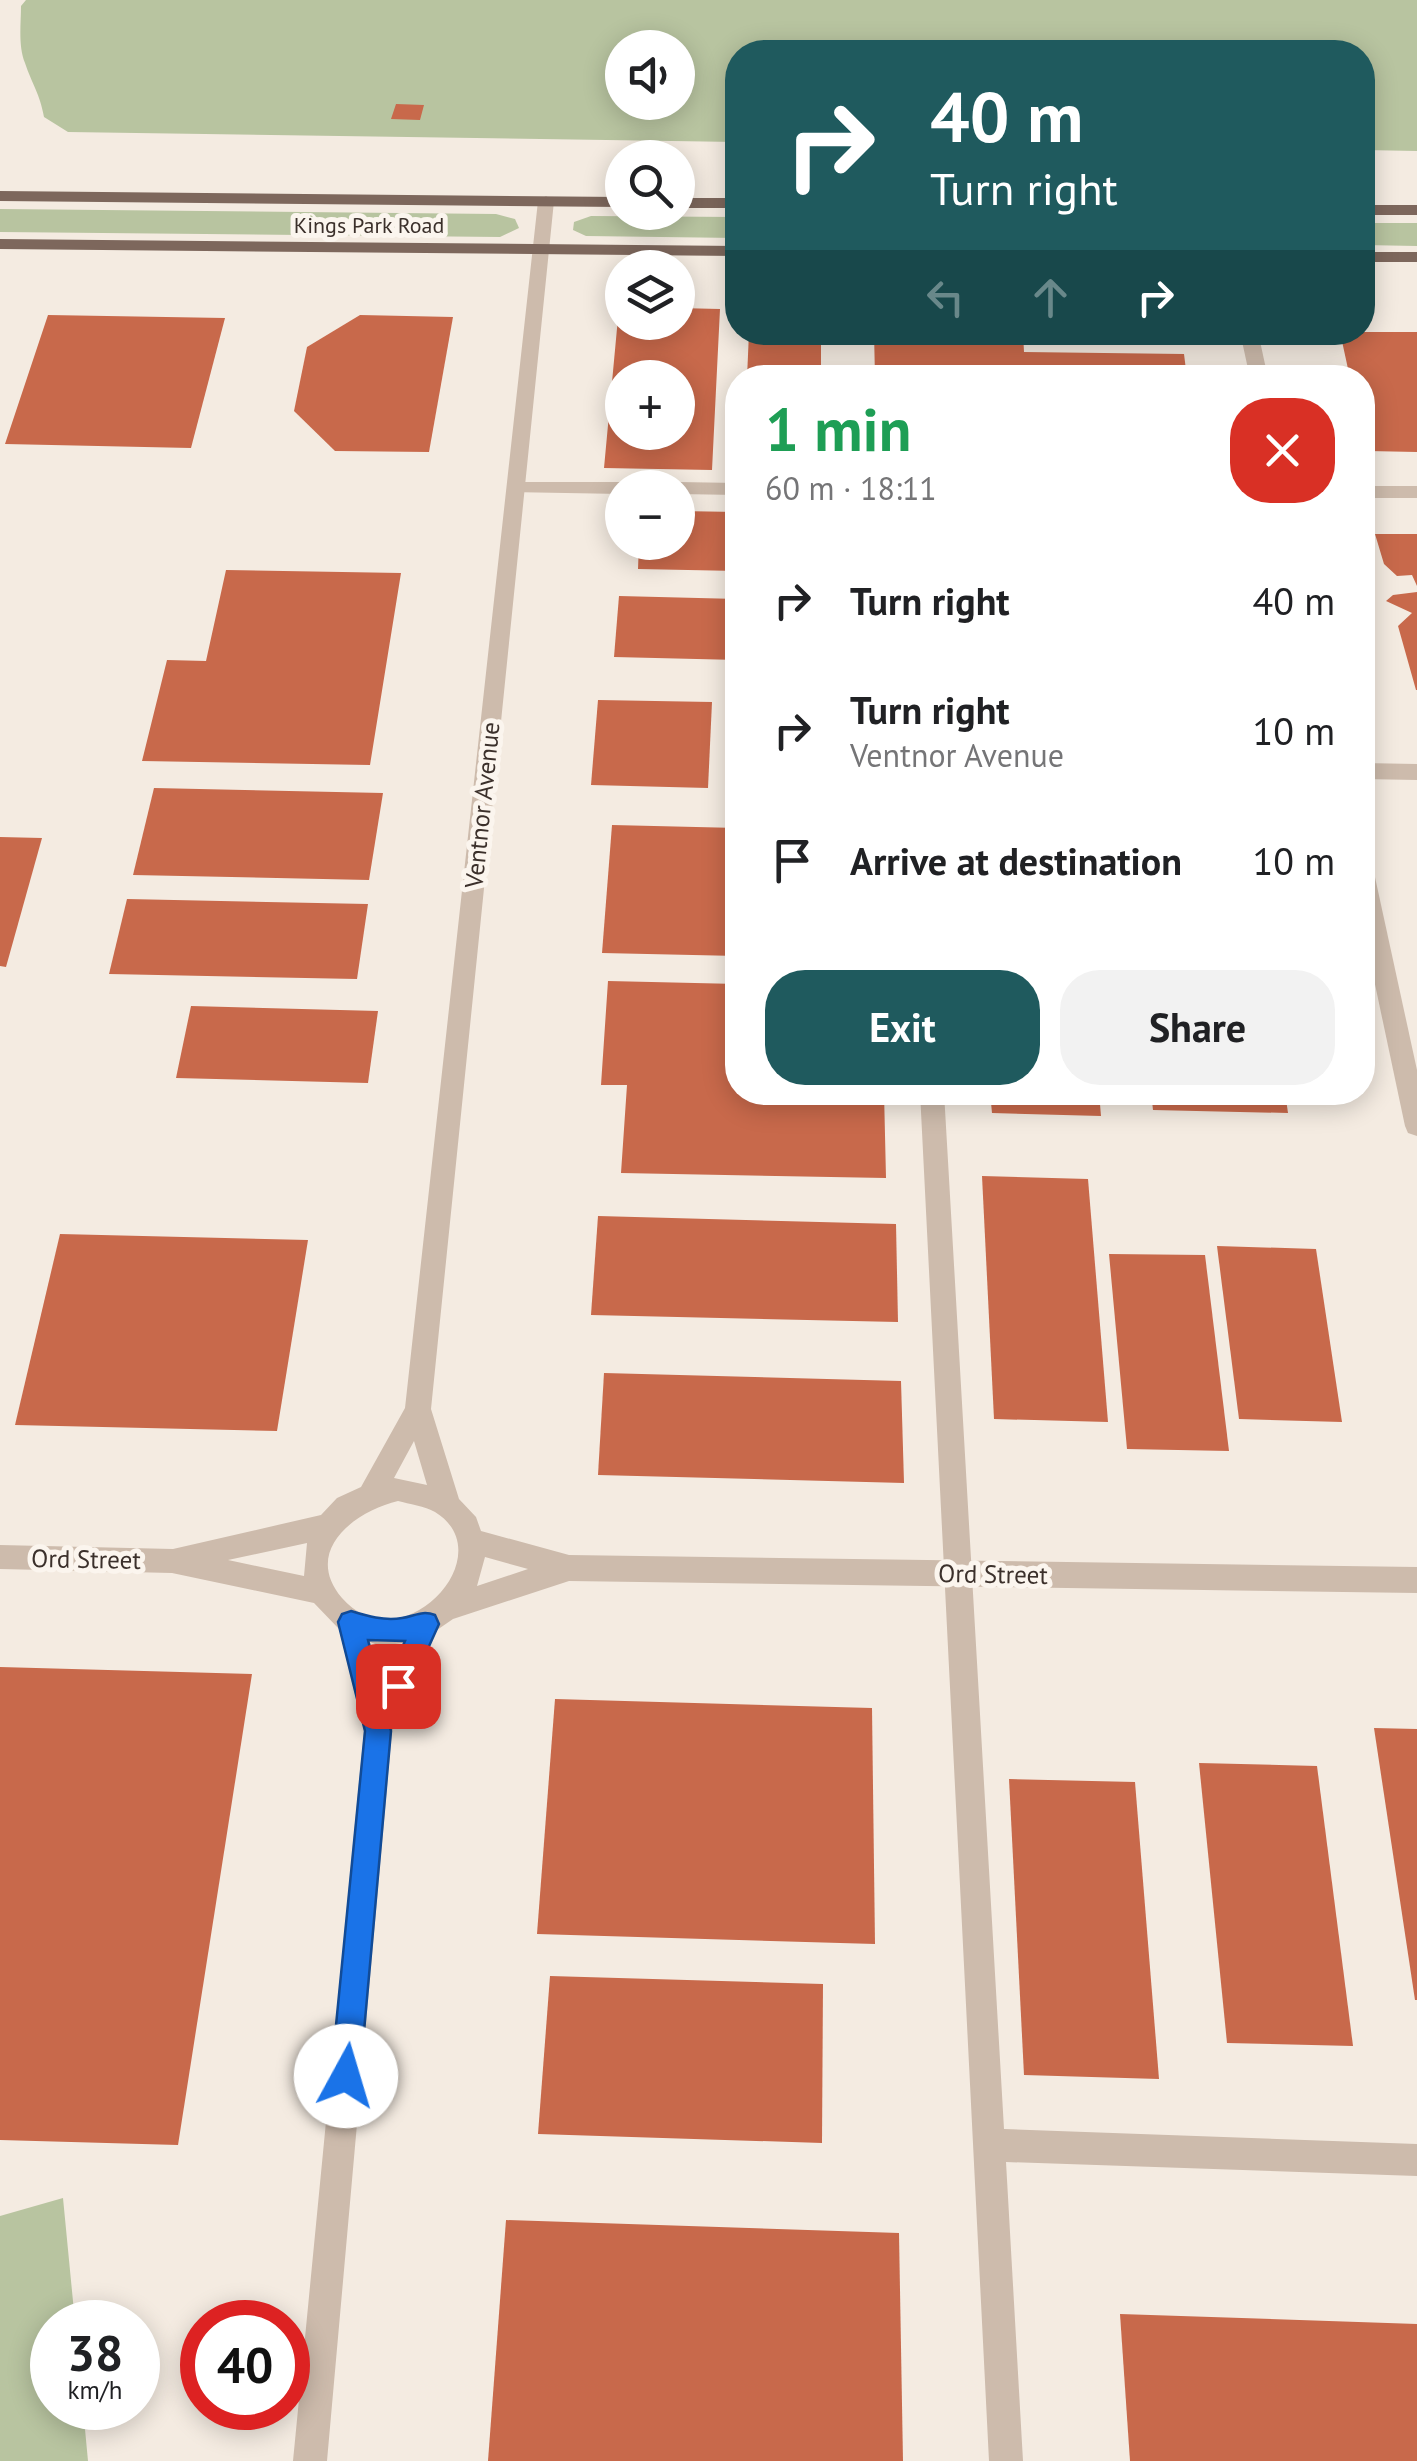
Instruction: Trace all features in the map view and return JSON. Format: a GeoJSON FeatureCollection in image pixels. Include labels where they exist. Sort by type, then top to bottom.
{"type":"FeatureCollection","features":[{"type":"Feature","properties":{"kind":"main road","name":"Kings Park Road"},"geometry":{"type":"LineString","coordinates":[[0,196],[605,202]]}},
{"type":"Feature","properties":{"kind":"main road"},"geometry":{"type":"LineString","coordinates":[[695,203],[725,204]]}},
{"type":"Feature","properties":{"kind":"main road"},"geometry":{"type":"LineString","coordinates":[[1375,210],[1417,210]]}},
{"type":"Feature","properties":{"kind":"main road","name":"Kings Park Road"},"geometry":{"type":"LineString","coordinates":[[0,244],[725,250]]}},
{"type":"Feature","properties":{"kind":"main road"},"geometry":{"type":"LineString","coordinates":[[1375,257],[1417,258]]}},
{"type":"Feature","properties":{"kind":"street","name":"Ventnor Avenue"},"geometry":{"type":"LineString","coordinates":[[446,1502],[418,1409],[546,201]]}},
{"type":"Feature","properties":{"kind":"street"},"geometry":{"type":"LineString","coordinates":[[516,488],[605,488]]}},
{"type":"Feature","properties":{"kind":"street"},"geometry":{"type":"LineString","coordinates":[[695,488],[725,488]]}},
{"type":"Feature","properties":{"kind":"street"},"geometry":{"type":"LineString","coordinates":[[1375,492],[1417,492]]}},
{"type":"Feature","properties":{"kind":"street"},"geometry":{"type":"LineString","coordinates":[[1375,771],[1417,772]]}},
{"type":"Feature","properties":{"kind":"street"},"geometry":{"type":"LineString","coordinates":[[1375,929],[1417,1124]]}},
{"type":"Feature","properties":{"kind":"street"},"geometry":{"type":"LineString","coordinates":[[933,1105],[992,2146],[1006,2461]]}},
{"type":"Feature","properties":{"kind":"street","name":"Ventnor Avenue"},"geometry":{"type":"LineString","coordinates":[[371,1494],[418,1409]]}},
{"type":"Feature","properties":{"kind":"street"},"geometry":{"type":"LineString","coordinates":[[378,1731],[437,1616],[464,1588],[473,1564],[472,1541],[463,1519],[446,1502],[424,1492],[398,1489],[371,1494],[347,1507],[328,1526],[317,1549],[316,1571],[321,1592],[333,1610],[373,1630],[400,1631],[437,1616]]}},
{"type":"Feature","properties":{"kind":"street","name":"Ord Street"},"geometry":{"type":"LineString","coordinates":[[172,1560],[328,1526]]}},
{"type":"Feature","properties":{"kind":"street","name":"Ord Street"},"geometry":{"type":"LineString","coordinates":[[472,1541],[569,1568],[1417,1580]]}},
{"type":"Feature","properties":{"kind":"street","name":"Ord Street"},"geometry":{"type":"LineString","coordinates":[[0,1557],[172,1560],[321,1592]]}},
{"type":"Feature","properties":{"kind":"street","name":"Ord Street"},"geometry":{"type":"LineString","coordinates":[[437,1616],[569,1568]]}},
{"type":"Feature","properties":{"kind":"street"},"geometry":{"type":"LineString","coordinates":[[310,2461],[378,1731],[351,1622]]}},
{"type":"Feature","properties":{"kind":"street"},"geometry":{"type":"LineString","coordinates":[[992,2146],[1417,2160]]}},
{"type":"Feature","properties":{"kind":"green space"},"geometry":{"type":"Polygon","coordinates":[[[26,0],[1417,0],[1417,151],[1375,150],[1375,40],[725,40],[725,142],[68,132],[44,117],[23,56],[21,6],[26,0]]]}},
{"type":"Feature","properties":{"kind":"green space"},"geometry":{"type":"Polygon","coordinates":[[[0,209],[496,214],[515,219],[519,228],[500,237],[0,232],[0,209]]]}},
{"type":"Feature","properties":{"kind":"green space"},"geometry":{"type":"Polygon","coordinates":[[[591,216],[605,216],[605,230],[695,230],[695,217],[725,217],[725,238],[586,236],[573,230],[574,222],[591,216]]]}},
{"type":"Feature","properties":{"kind":"green space"},"geometry":{"type":"Polygon","coordinates":[[[1375,223],[1417,223],[1417,246],[1375,245],[1375,223]]]}},
{"type":"Feature","properties":{"kind":"green space"},"geometry":{"type":"Polygon","coordinates":[[[63,2198],[73,2300],[30,2300],[30,2430],[85,2430],[88,2461],[0,2461],[0,2216],[63,2198]]]}},
{"type":"Feature","properties":{"kind":"building"},"geometry":{"type":"Polygon","coordinates":[[[396,104],[424,105],[420,120],[391,119],[396,104]]]}},
{"type":"Feature","properties":{"kind":"building"},"geometry":{"type":"Polygon","coordinates":[[[695,308],[720,309],[712,470],[604,468],[606,450],[695,450],[695,360],[614,360],[616,340],[695,340],[695,308]]]}},
{"type":"Feature","properties":{"kind":"building"},"geometry":{"type":"Polygon","coordinates":[[[48,315],[225,318],[191,448],[5,444],[48,315]]]}},
{"type":"Feature","properties":{"kind":"building"},"geometry":{"type":"Polygon","coordinates":[[[360,315],[453,317],[429,452],[335,451],[294,411],[307,347],[360,315]]]}},
{"type":"Feature","properties":{"kind":"building"},"geometry":{"type":"Polygon","coordinates":[[[1375,332],[1417,332],[1417,452],[1375,451],[1375,365],[1347,365],[1343,345],[1375,345],[1375,332]]]}},
{"type":"Feature","properties":{"kind":"building"},"geometry":{"type":"Polygon","coordinates":[[[748,345],[821,345],[821,365],[748,365],[748,345]]]}},
{"type":"Feature","properties":{"kind":"building"},"geometry":{"type":"Polygon","coordinates":[[[874,345],[1024,345],[1024,352],[1184,354],[1185,365],[875,365],[874,345]]]}},
{"type":"Feature","properties":{"kind":"building"},"geometry":{"type":"Polygon","coordinates":[[[695,511],[725,512],[725,571],[638,569],[638,560],[695,560],[695,511]]]}},
{"type":"Feature","properties":{"kind":"building"},"geometry":{"type":"Polygon","coordinates":[[[1375,534],[1417,534],[1417,586],[1412,575],[1397,576],[1384,564],[1375,534]]]}},
{"type":"Feature","properties":{"kind":"building"},"geometry":{"type":"Polygon","coordinates":[[[226,570],[401,573],[370,765],[142,761],[167,660],[206,661],[226,570]]]}},
{"type":"Feature","properties":{"kind":"building"},"geometry":{"type":"Polygon","coordinates":[[[1417,592],[1416,690],[1398,626],[1412,613],[1386,601],[1393,595],[1417,592]]]}},
{"type":"Feature","properties":{"kind":"building"},"geometry":{"type":"Polygon","coordinates":[[[619,596],[725,599],[725,660],[614,657],[619,596]]]}},
{"type":"Feature","properties":{"kind":"building"},"geometry":{"type":"Polygon","coordinates":[[[598,700],[712,702],[708,788],[591,785],[598,700]]]}},
{"type":"Feature","properties":{"kind":"building"},"geometry":{"type":"Polygon","coordinates":[[[154,788],[383,793],[369,880],[133,875],[154,788]]]}},
{"type":"Feature","properties":{"kind":"building"},"geometry":{"type":"Polygon","coordinates":[[[612,825],[725,828],[725,956],[602,953],[612,825]]]}},
{"type":"Feature","properties":{"kind":"building"},"geometry":{"type":"Polygon","coordinates":[[[0,837],[42,838],[6,967],[0,966],[0,837]]]}},
{"type":"Feature","properties":{"kind":"building"},"geometry":{"type":"Polygon","coordinates":[[[127,899],[368,904],[357,979],[109,974],[127,899]]]}},
{"type":"Feature","properties":{"kind":"building"},"geometry":{"type":"Polygon","coordinates":[[[608,981],[725,984],[725,1105],[884,1105],[886,1178],[621,1173],[627,1085],[601,1085],[608,981]]]}},
{"type":"Feature","properties":{"kind":"building"},"geometry":{"type":"Polygon","coordinates":[[[191,1006],[378,1011],[368,1083],[176,1078],[191,1006]]]}},
{"type":"Feature","properties":{"kind":"building"},"geometry":{"type":"Polygon","coordinates":[[[991,1105],[1100,1105],[1101,1116],[992,1113],[991,1105]]]}},
{"type":"Feature","properties":{"kind":"building"},"geometry":{"type":"Polygon","coordinates":[[[1152,1105],[1287,1105],[1288,1113],[1153,1110],[1152,1105]]]}},
{"type":"Feature","properties":{"kind":"building"},"geometry":{"type":"Polygon","coordinates":[[[982,1176],[1088,1179],[1108,1422],[994,1419],[982,1176]]]}},
{"type":"Feature","properties":{"kind":"building"},"geometry":{"type":"Polygon","coordinates":[[[598,1216],[896,1224],[898,1322],[591,1315],[598,1216]]]}},
{"type":"Feature","properties":{"kind":"building"},"geometry":{"type":"Polygon","coordinates":[[[60,1234],[308,1240],[277,1431],[15,1425],[60,1234]]]}},
{"type":"Feature","properties":{"kind":"building"},"geometry":{"type":"Polygon","coordinates":[[[1217,1246],[1316,1249],[1342,1422],[1239,1419],[1217,1246]]]}},
{"type":"Feature","properties":{"kind":"building"},"geometry":{"type":"Polygon","coordinates":[[[1109,1254],[1205,1255],[1229,1451],[1127,1449],[1109,1254]]]}},
{"type":"Feature","properties":{"kind":"building"},"geometry":{"type":"Polygon","coordinates":[[[604,1373],[901,1381],[904,1483],[598,1475],[604,1373]]]}},
{"type":"Feature","properties":{"kind":"building"},"geometry":{"type":"Polygon","coordinates":[[[0,1667],[252,1674],[178,2145],[0,2140],[0,1667]]]}},
{"type":"Feature","properties":{"kind":"building"},"geometry":{"type":"Polygon","coordinates":[[[555,1699],[872,1708],[875,1944],[537,1934],[555,1699]]]}},
{"type":"Feature","properties":{"kind":"building"},"geometry":{"type":"Polygon","coordinates":[[[1374,1728],[1417,1729],[1417,2000],[1415,2000],[1374,1728]]]}},
{"type":"Feature","properties":{"kind":"building"},"geometry":{"type":"Polygon","coordinates":[[[1199,1763],[1317,1766],[1353,2046],[1227,2043],[1199,1763]]]}},
{"type":"Feature","properties":{"kind":"building"},"geometry":{"type":"Polygon","coordinates":[[[1009,1779],[1135,1782],[1159,2079],[1024,2075],[1009,1779]]]}},
{"type":"Feature","properties":{"kind":"building"},"geometry":{"type":"Polygon","coordinates":[[[550,1976],[823,1984],[822,2143],[538,2134],[550,1976]]]}},
{"type":"Feature","properties":{"kind":"building"},"geometry":{"type":"Polygon","coordinates":[[[506,2220],[899,2233],[903,2461],[488,2461],[506,2220]]]}},
{"type":"Feature","properties":{"kind":"building"},"geometry":{"type":"Polygon","coordinates":[[[1120,2314],[1417,2324],[1417,2461],[1130,2461],[1120,2314]]]}},
{"type":"Feature","properties":{"kind":"route"},"geometry":{"type":"LineString","coordinates":[[346,2076],[378,1731],[351,1622],[373,1630],[400,1631],[426,1624],[398,1686]]}}]}
